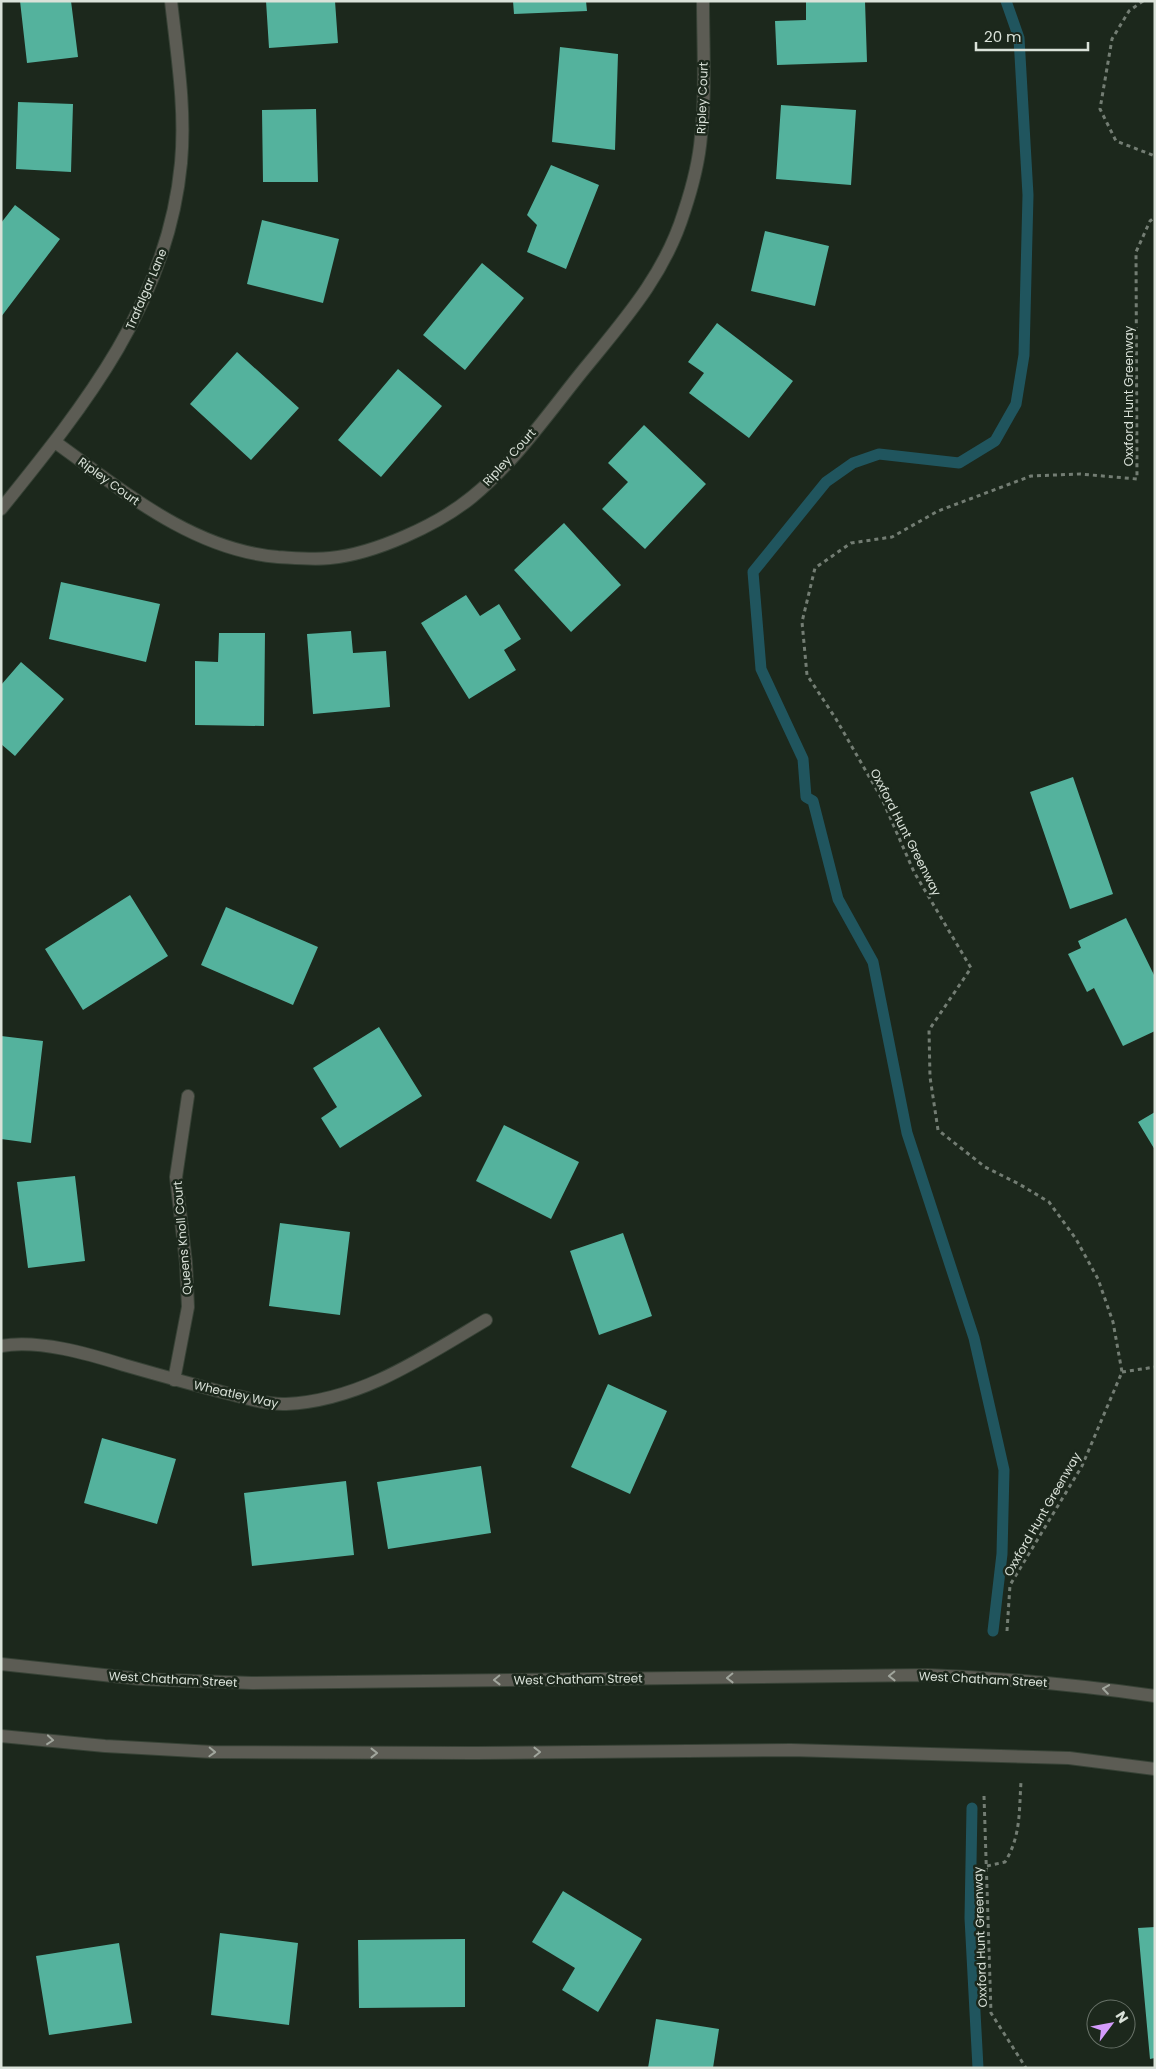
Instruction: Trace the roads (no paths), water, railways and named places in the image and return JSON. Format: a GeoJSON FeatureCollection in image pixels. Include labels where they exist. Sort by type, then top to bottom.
{"type":"FeatureCollection","features":[{"type":"Feature","properties":{"kind":"street","name":"Trafalgar Lane"},"geometry":{"type":"LineString","coordinates":[[1,509],[55,442],[116,354],[159,266],[173,218],[181,162],[182,103],[171,1]]}},
{"type":"Feature","properties":{"kind":"street","name":"Ripley Court"},"geometry":{"type":"LineString","coordinates":[[55,442],[148,509],[195,534],[238,549],[276,557],[330,559],[362,552],[402,538],[434,522],[472,498],[513,456],[610,337],[646,292],[668,256],[684,214],[694,176],[701,137],[703,1]]}},
{"type":"Feature","properties":{"kind":"street","name":"Queens Knoll Court"},"geometry":{"type":"LineString","coordinates":[[174,1380],[188,1307],[186,1263],[176,1177],[188,1096]]}},
{"type":"Feature","properties":{"kind":"street","name":"Wheatley Way"},"geometry":{"type":"LineString","coordinates":[[1,1346],[40,1346],[91,1355],[174,1380],[284,1405],[330,1398],[378,1381],[409,1366],[486,1320]]}},
{"type":"Feature","properties":{"kind":"street","name":"West Chatham Street"},"geometry":{"type":"LineString","coordinates":[[1,1664],[141,1679],[252,1683],[927,1675],[1053,1682],[1155,1696]]}},
{"type":"Feature","properties":{"kind":"street"},"geometry":{"type":"LineString","coordinates":[[1,1736],[105,1746],[213,1752],[474,1753],[791,1750],[1069,1758],[1155,1769]]}},
{"type":"Feature","properties":{"kind":"waterway"},"geometry":{"type":"LineString","coordinates":[[993,1631],[1002,1554],[1004,1470],[974,1338],[907,1133],[873,962],[838,899],[813,801],[806,797],[803,759],[761,669],[753,572],[826,482],[853,463],[879,454],[959,463],[995,441],[1016,404],[1024,355],[1028,195],[1019,38],[1006,1]]}},
{"type":"Feature","properties":{"kind":"waterway"},"geometry":{"type":"LineString","coordinates":[[972,1808],[970,1918],[978,2068]]}}]}
